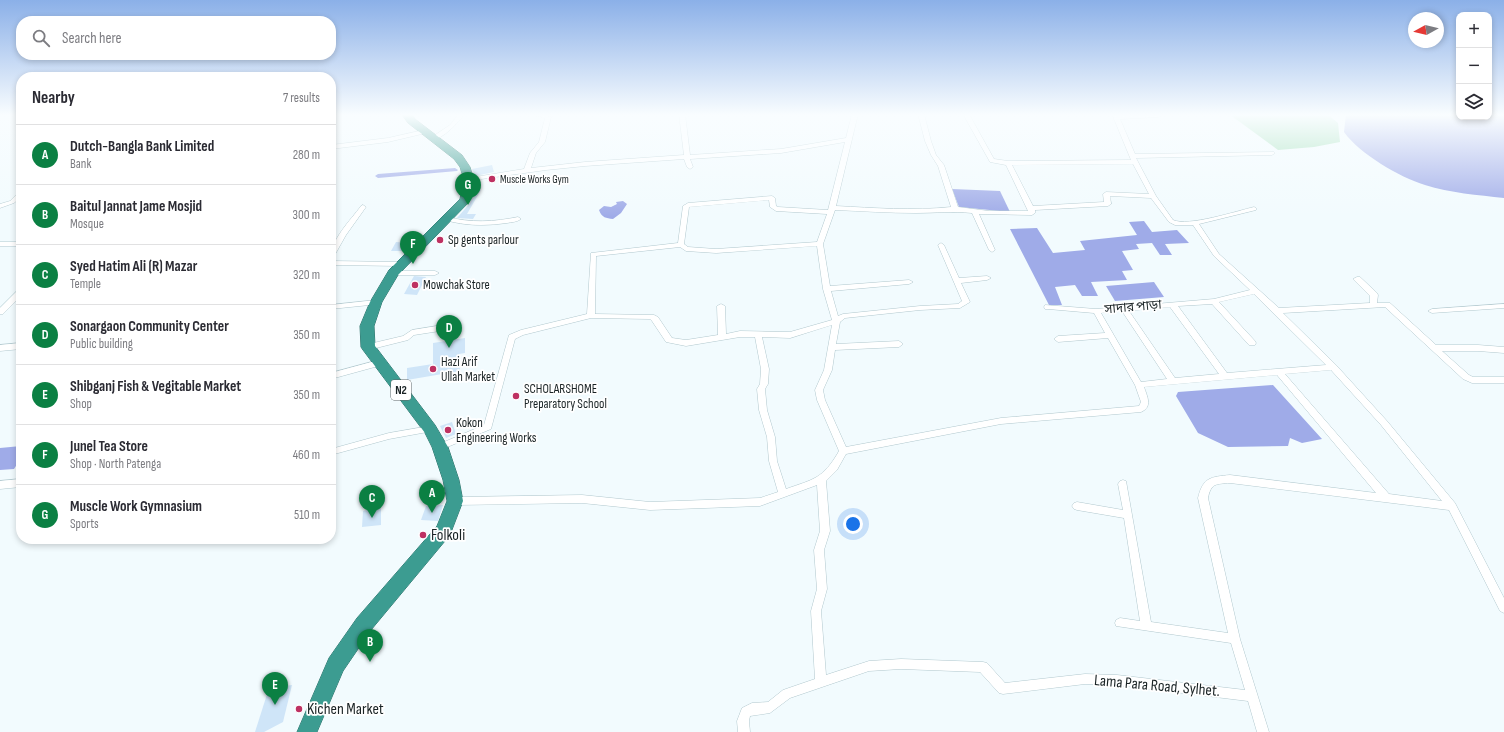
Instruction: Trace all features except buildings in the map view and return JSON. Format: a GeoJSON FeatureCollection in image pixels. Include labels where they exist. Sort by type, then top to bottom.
{"type":"FeatureCollection","features":[{"type":"Feature","properties":{"kind":"highway"},"geometry":{"type":"LineString","coordinates":[[368,347],[367,326],[376,302],[397,268],[465,200],[469,180],[465,167],[458,157],[447,148]]}},
{"type":"Feature","properties":{"kind":"highway","name":"N2"},"geometry":{"type":"LineString","coordinates":[[368,347],[430,429],[440,447],[451,480],[455,501]]}},
{"type":"Feature","properties":{"kind":"highway"},"geometry":{"type":"LineString","coordinates":[[307,732],[336,665],[364,624],[444,530],[455,501]]}},
{"type":"Feature","properties":{"kind":"street"},"geometry":{"type":"LineString","coordinates":[[527,170],[533,153],[537,148]]}},
{"type":"Feature","properties":{"kind":"street"},"geometry":{"type":"LineString","coordinates":[[686,148],[686,157],[690,167]]}},
{"type":"Feature","properties":{"kind":"street"},"geometry":{"type":"LineString","coordinates":[[469,180],[527,170],[794,148]]}},
{"type":"Feature","properties":{"kind":"street"},"geometry":{"type":"LineString","coordinates":[[455,501],[582,499],[650,506],[760,502],[821,480],[834,467],[843,451],[821,400],[819,390],[828,370],[836,321],[827,289],[820,244],[831,210],[845,148]]}},
{"type":"Feature","properties":{"kind":"street"},"geometry":{"type":"LineString","coordinates":[[931,148],[936,162],[941,165],[955,209]]}},
{"type":"Feature","properties":{"kind":"street"},"geometry":{"type":"LineString","coordinates":[[985,148],[992,161],[1008,162],[1134,159],[1272,153]]}},
{"type":"Feature","properties":{"kind":"street"},"geometry":{"type":"LineString","coordinates":[[1129,148],[1153,196],[1171,221],[1175,223],[1195,223],[1254,209]]}},
{"type":"Feature","properties":{"kind":"street"},"geometry":{"type":"LineString","coordinates":[[681,245],[686,206],[688,205],[772,198],[776,209],[904,211],[955,209],[975,212],[1032,213],[1031,208],[1008,162]]}},
{"type":"Feature","properties":{"kind":"street"},"geometry":{"type":"LineString","coordinates":[[1031,208],[1108,204],[1106,194],[1153,196]]}},
{"type":"Feature","properties":{"kind":"street"},"geometry":{"type":"LineString","coordinates":[[0,206],[12,202],[16,198]]}},
{"type":"Feature","properties":{"kind":"street"},"geometry":{"type":"LineString","coordinates":[[336,247],[343,235],[364,207]]}},
{"type":"Feature","properties":{"kind":"street"},"geometry":{"type":"LineString","coordinates":[[975,212],[992,250]]}},
{"type":"Feature","properties":{"kind":"street"},"geometry":{"type":"LineString","coordinates":[[447,219],[461,223],[483,224],[518,219]]}},
{"type":"Feature","properties":{"kind":"street"},"geometry":{"type":"LineString","coordinates":[[1195,223],[1216,255],[1277,311],[1333,367],[1384,423],[1452,506],[1504,608]]}},
{"type":"Feature","properties":{"kind":"street"},"geometry":{"type":"LineString","coordinates":[[0,244],[16,244]]}},
{"type":"Feature","properties":{"kind":"street"},"geometry":{"type":"LineString","coordinates":[[591,316],[593,254],[681,245],[686,249],[716,251],[820,244]]}},
{"type":"Feature","properties":{"kind":"street"},"geometry":{"type":"LineString","coordinates":[[440,447],[488,427],[512,337],[521,333],[591,316],[651,317],[655,319],[670,340],[677,343],[686,343],[740,334],[790,335],[836,321],[843,316],[920,308],[960,306],[966,302],[941,245]]}},
{"type":"Feature","properties":{"kind":"street"},"geometry":{"type":"LineString","coordinates":[[336,263],[397,268],[435,273]]}},
{"type":"Feature","properties":{"kind":"street"},"geometry":{"type":"LineString","coordinates":[[957,281],[987,278]]}},
{"type":"Feature","properties":{"kind":"street"},"geometry":{"type":"LineString","coordinates":[[1357,279],[1374,295],[1373,305]]}},
{"type":"Feature","properties":{"kind":"street"},"geometry":{"type":"LineString","coordinates":[[827,289],[910,282]]}},
{"type":"Feature","properties":{"kind":"street","name":"সাদার পাড়া"},"geometry":{"type":"LineString","coordinates":[[843,451],[1002,421],[1141,409],[1145,402],[1138,385],[1108,335],[1096,310],[1214,301],[1255,291]]}},
{"type":"Feature","properties":{"kind":"street"},"geometry":{"type":"LineString","coordinates":[[0,312],[16,297]]}},
{"type":"Feature","properties":{"kind":"street"},"geometry":{"type":"LineString","coordinates":[[1214,301],[1252,343]]}},
{"type":"Feature","properties":{"kind":"street"},"geometry":{"type":"LineString","coordinates":[[336,306],[376,302]]}},
{"type":"Feature","properties":{"kind":"street"},"geometry":{"type":"LineString","coordinates":[[1172,304],[1225,376]]}},
{"type":"Feature","properties":{"kind":"street"},"geometry":{"type":"LineString","coordinates":[[1277,311],[1373,305],[1389,306],[1469,379],[1504,380]]}},
{"type":"Feature","properties":{"kind":"street"},"geometry":{"type":"LineString","coordinates":[[721,306],[722,337]]}},
{"type":"Feature","properties":{"kind":"street"},"geometry":{"type":"LineString","coordinates":[[1432,311],[1504,306]]}},
{"type":"Feature","properties":{"kind":"street"},"geometry":{"type":"LineString","coordinates":[[1048,307],[1096,310]]}},
{"type":"Feature","properties":{"kind":"street"},"geometry":{"type":"LineString","coordinates":[[1124,309],[1173,381]]}},
{"type":"Feature","properties":{"kind":"street"},"geometry":{"type":"LineString","coordinates":[[368,347],[405,338],[412,333],[456,326]]}},
{"type":"Feature","properties":{"kind":"street"},"geometry":{"type":"LineString","coordinates":[[758,334],[765,369],[764,384],[761,389],[763,410],[771,437],[773,461],[783,494]]}},
{"type":"Feature","properties":{"kind":"street"},"geometry":{"type":"LineString","coordinates":[[1058,339],[1108,335]]}},
{"type":"Feature","properties":{"kind":"street"},"geometry":{"type":"LineString","coordinates":[[832,348],[899,344]]}},
{"type":"Feature","properties":{"kind":"street"},"geometry":{"type":"LineString","coordinates":[[0,348],[16,346]]}},
{"type":"Feature","properties":{"kind":"street"},"geometry":{"type":"LineString","coordinates":[[1436,348],[1504,350]]}},
{"type":"Feature","properties":{"kind":"street"},"geometry":{"type":"LineString","coordinates":[[336,375],[379,362]]}},
{"type":"Feature","properties":{"kind":"street"},"geometry":{"type":"LineString","coordinates":[[1138,385],[1333,367]]}},
{"type":"Feature","properties":{"kind":"street"},"geometry":{"type":"LineString","coordinates":[[1278,371],[1386,498]]}},
{"type":"Feature","properties":{"kind":"street"},"geometry":{"type":"LineString","coordinates":[[336,451],[389,436],[430,429]]}},
{"type":"Feature","properties":{"kind":"street"},"geometry":{"type":"LineString","coordinates":[[821,480],[825,531],[819,550],[822,589],[816,611],[821,684]]}},
{"type":"Feature","properties":{"kind":"street"},"geometry":{"type":"LineString","coordinates":[[1263,732],[1235,639],[1203,498],[1205,488],[1212,481],[1230,480],[1452,506]]}},
{"type":"Feature","properties":{"kind":"street"},"geometry":{"type":"LineString","coordinates":[[0,485],[16,483]]}},
{"type":"Feature","properties":{"kind":"street"},"geometry":{"type":"LineString","coordinates":[[1123,484],[1146,626]]}},
{"type":"Feature","properties":{"kind":"street"},"geometry":{"type":"LineString","coordinates":[[1077,506],[1128,515]]}},
{"type":"Feature","properties":{"kind":"street"},"geometry":{"type":"LineString","coordinates":[[1120,623],[1235,639]]}},
{"type":"Feature","properties":{"kind":"street","name":"Lama Para Road, Sylhet."},"geometry":{"type":"LineString","coordinates":[[744,732],[743,721],[746,712],[752,709],[770,707],[787,694],[821,684],[844,673],[869,666],[901,664],[983,667],[1003,689],[1085,680],[1117,680],[1252,696]]}},
{"type":"Feature","properties":{"kind":"green space"},"geometry":{"type":"Polygon","coordinates":[[[1275,148],[1300,148],[1278,150],[1275,148]]]}},
{"type":"Feature","properties":{"kind":"water"},"geometry":{"type":"Polygon","coordinates":[[[1360,148],[1504,148],[1504,198],[1435,188],[1392,171],[1360,148]]]}},
{"type":"Feature","properties":{"kind":"water"},"geometry":{"type":"Polygon","coordinates":[[[952,189],[1000,191],[1010,212],[959,207],[952,189]]]}},
{"type":"Feature","properties":{"kind":"water"},"geometry":{"type":"Polygon","coordinates":[[[623,201],[627,204],[621,213],[613,219],[606,218],[600,213],[599,210],[604,206],[611,207],[617,204],[616,202],[623,201]]]}},
{"type":"Feature","properties":{"kind":"water"},"geometry":{"type":"Polygon","coordinates":[[[1144,221],[1152,232],[1177,230],[1189,243],[1165,244],[1172,255],[1160,255],[1152,243],[1136,244],[1139,249],[1122,251],[1133,270],[1122,271],[1127,280],[1091,282],[1098,296],[1082,296],[1075,285],[1055,287],[1062,305],[1049,305],[1010,229],[1037,228],[1053,253],[1085,250],[1080,241],[1137,235],[1129,222],[1144,221]]]}},
{"type":"Feature","properties":{"kind":"water"},"geometry":{"type":"Polygon","coordinates":[[[1154,282],[1164,297],[1115,301],[1106,286],[1154,282]]]}},
{"type":"Feature","properties":{"kind":"water"},"geometry":{"type":"Polygon","coordinates":[[[1273,385],[1322,439],[1302,443],[1290,438],[1288,446],[1228,447],[1198,433],[1176,396],[1178,392],[1273,385]]]}},
{"type":"Feature","properties":{"kind":"water"},"geometry":{"type":"Polygon","coordinates":[[[16,446],[16,466],[14,469],[0,470],[0,448],[16,446]]]}},
{"type":"Feature","properties":{"kind":"waterway"},"geometry":{"type":"LineString","coordinates":[[378,176],[455,170]]}},
{"type":"Feature","properties":{"kind":"place","name":"Muscle Works Gym"},"geometry":{"type":"Point","coordinates":[492,179]}},
{"type":"Feature","properties":{"kind":"place","name":"Muscle Work Gymnasium"},"geometry":{"type":"Point","coordinates":[468,205]}},
{"type":"Feature","properties":{"kind":"place","name":"Sp gents parlour"},"geometry":{"type":"Point","coordinates":[440,240]}},
{"type":"Feature","properties":{"kind":"place","name":"Junel Tea Store"},"geometry":{"type":"Point","coordinates":[413,264]}},
{"type":"Feature","properties":{"kind":"place","name":"Mowchak Store"},"geometry":{"type":"Point","coordinates":[415,285]}},
{"type":"Feature","properties":{"kind":"place","name":"Sonargaon Community Center"},"geometry":{"type":"Point","coordinates":[449,348]}},
{"type":"Feature","properties":{"kind":"place","name":"Hazi Arif Ullah Market"},"geometry":{"type":"Point","coordinates":[433,369]}},
{"type":"Feature","properties":{"kind":"place","name":"SCHOLARSHOME Preparatory School"},"geometry":{"type":"Point","coordinates":[516,396]}},
{"type":"Feature","properties":{"kind":"place","name":"Kokon Engineering Works"},"geometry":{"type":"Point","coordinates":[448,430]}},
{"type":"Feature","properties":{"kind":"place","name":"Dutch-Bangla Bank Limited"},"geometry":{"type":"Point","coordinates":[432,513]}},
{"type":"Feature","properties":{"kind":"place","name":"Syed Hatim Ali (R) Mazar"},"geometry":{"type":"Point","coordinates":[372,518]}},
{"type":"Feature","properties":{"kind":"place","name":"Folkoli"},"geometry":{"type":"Point","coordinates":[423,535]}},
{"type":"Feature","properties":{"kind":"place","name":"Baitul Jannat Jame Mosjid"},"geometry":{"type":"Point","coordinates":[370,662]}},
{"type":"Feature","properties":{"kind":"place","name":"Shibganj Fish & Vegitable Market"},"geometry":{"type":"Point","coordinates":[275,705]}},
{"type":"Feature","properties":{"kind":"place","name":"Kichen Market"},"geometry":{"type":"Point","coordinates":[299,709]}}]}
